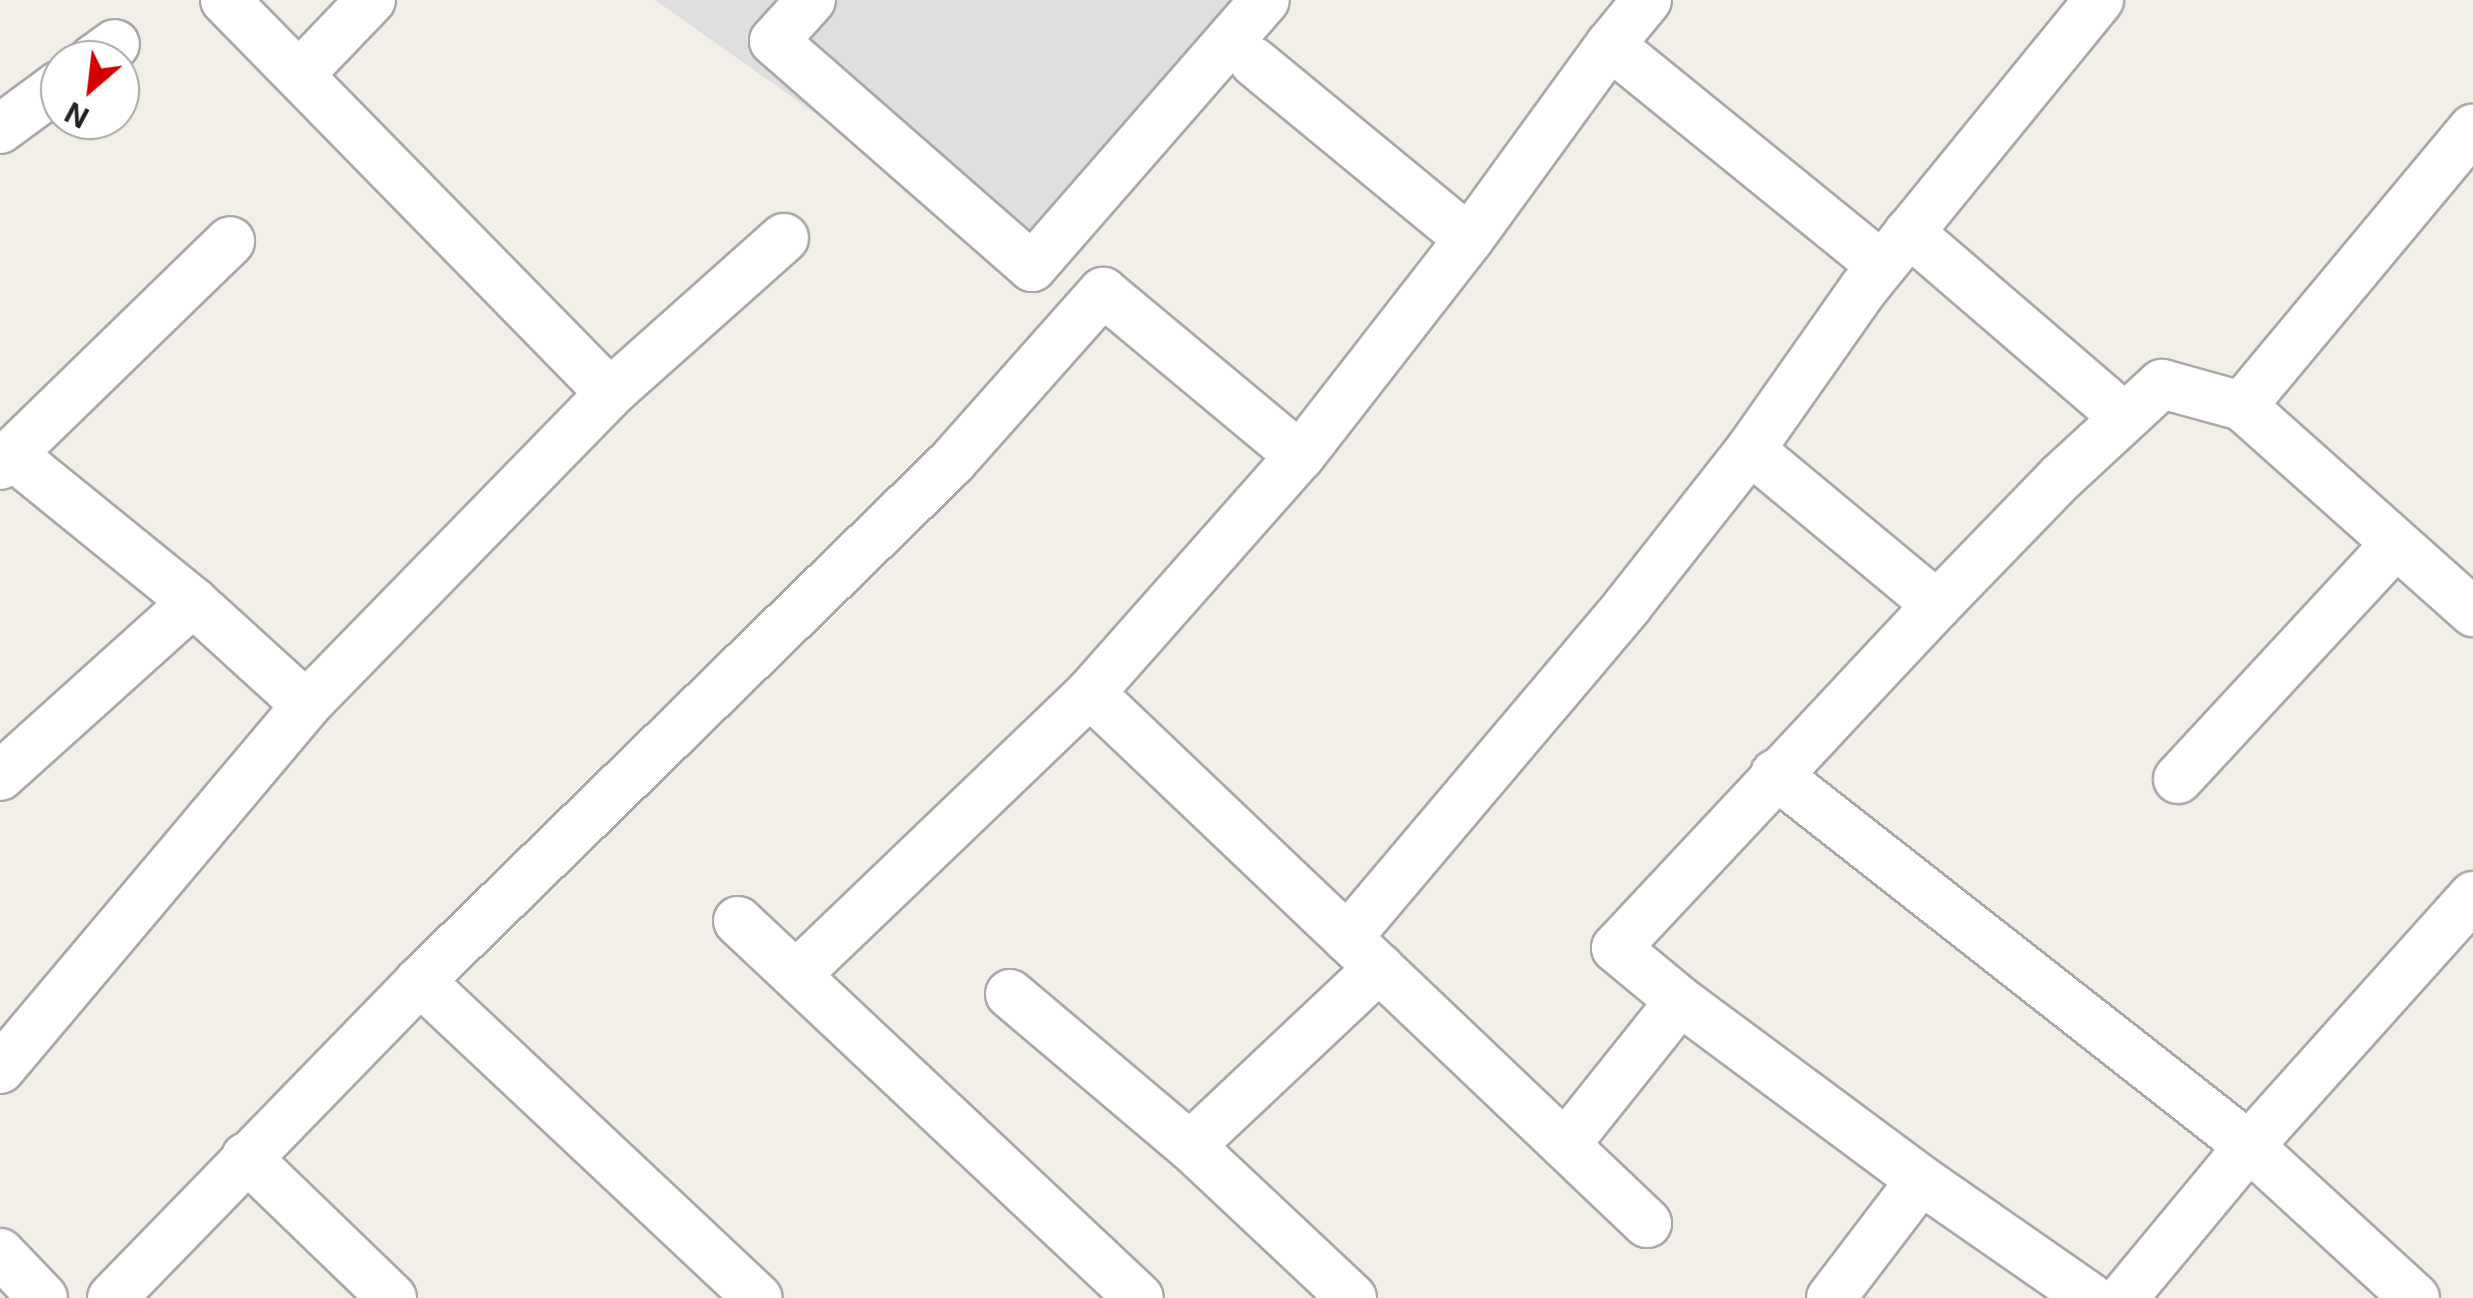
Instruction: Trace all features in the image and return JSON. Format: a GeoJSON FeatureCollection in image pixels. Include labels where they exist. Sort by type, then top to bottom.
{"type":"FeatureCollection","features":[{"type":"Feature","properties":{"kind":"street"},"geometry":{"type":"LineString","coordinates":[[225,0],[610,394]]}},
{"type":"Feature","properties":{"kind":"street"},"geometry":{"type":"LineString","coordinates":[[299,75],[372,0]]}},
{"type":"Feature","properties":{"kind":"street"},"geometry":{"type":"LineString","coordinates":[[810,0],[774,41],[1032,267],[1265,0]]}},
{"type":"Feature","properties":{"kind":"street"},"geometry":{"type":"LineString","coordinates":[[1190,1146],[1363,953],[1750,450],[1896,249],[2099,0]]}},
{"type":"Feature","properties":{"kind":"street"},"geometry":{"type":"LineString","coordinates":[[796,975],[1090,693],[1300,456],[1469,239],[1628,15],[1896,249],[2123,416]]}},
{"type":"Feature","properties":{"kind":"street"},"geometry":{"type":"LineString","coordinates":[[1254,62],[1469,239]]}},
{"type":"Feature","properties":{"kind":"street"},"geometry":{"type":"LineString","coordinates":[[0,129],[40,100]]}},
{"type":"Feature","properties":{"kind":"street"},"geometry":{"type":"LineString","coordinates":[[2242,406],[2473,129]]}},
{"type":"Feature","properties":{"kind":"street"},"geometry":{"type":"LineString","coordinates":[[0,1069],[306,705],[610,394],[784,238]]}},
{"type":"Feature","properties":{"kind":"street"},"geometry":{"type":"LineString","coordinates":[[230,241],[6,459],[194,602],[306,705]]}},
{"type":"Feature","properties":{"kind":"street"},"geometry":{"type":"LineString","coordinates":[[110,1297],[420,981],[951,463],[1103,292],[1300,456]]}},
{"type":"Feature","properties":{"kind":"street"},"geometry":{"type":"LineString","coordinates":[[2092,1298],[1921,1180],[1680,1001],[1616,948],[1774,774],[1937,605],[2123,416],[2162,384],[2242,406],[2396,545],[2471,604]]}},
{"type":"Feature","properties":{"kind":"street"},"geometry":{"type":"LineString","coordinates":[[1750,450],[1937,605]]}},
{"type":"Feature","properties":{"kind":"street"},"geometry":{"type":"LineString","coordinates":[[2178,780],[2396,545]]}},
{"type":"Feature","properties":{"kind":"street"},"geometry":{"type":"LineString","coordinates":[[0,776],[194,602]]}},
{"type":"Feature","properties":{"kind":"street"},"geometry":{"type":"LineString","coordinates":[[1090,693],[1647,1223]]}},
{"type":"Feature","properties":{"kind":"street"},"geometry":{"type":"LineString","coordinates":[[1774,774],[2249,1146],[2415,1298]]}},
{"type":"Feature","properties":{"kind":"street"},"geometry":{"type":"LineString","coordinates":[[2122,1298],[2249,1146],[2473,896]]}},
{"type":"Feature","properties":{"kind":"street"},"geometry":{"type":"LineString","coordinates":[[738,920],[1138,1298]]}},
{"type":"Feature","properties":{"kind":"street"},"geometry":{"type":"LineString","coordinates":[[420,981],[757,1298]]}},
{"type":"Feature","properties":{"kind":"street"},"geometry":{"type":"LineString","coordinates":[[1010,994],[1190,1146],[1331,1290]]}},
{"type":"Feature","properties":{"kind":"street"},"geometry":{"type":"LineString","coordinates":[[1566,1145],[1680,1001]]}},
{"type":"Feature","properties":{"kind":"street"},"geometry":{"type":"LineString","coordinates":[[246,1157],[392,1298]]}},
{"type":"Feature","properties":{"kind":"street"},"geometry":{"type":"LineString","coordinates":[[1831,1298],[1921,1180]]}},
{"type":"Feature","properties":{"kind":"street"},"geometry":{"type":"LineString","coordinates":[[0,1254],[44,1298]]}},
{"type":"Feature","properties":{"kind":"shaded area"},"geometry":{"type":"Polygon","coordinates":[[[655,0],[1265,0],[1032,267],[655,0]]]}}]}
